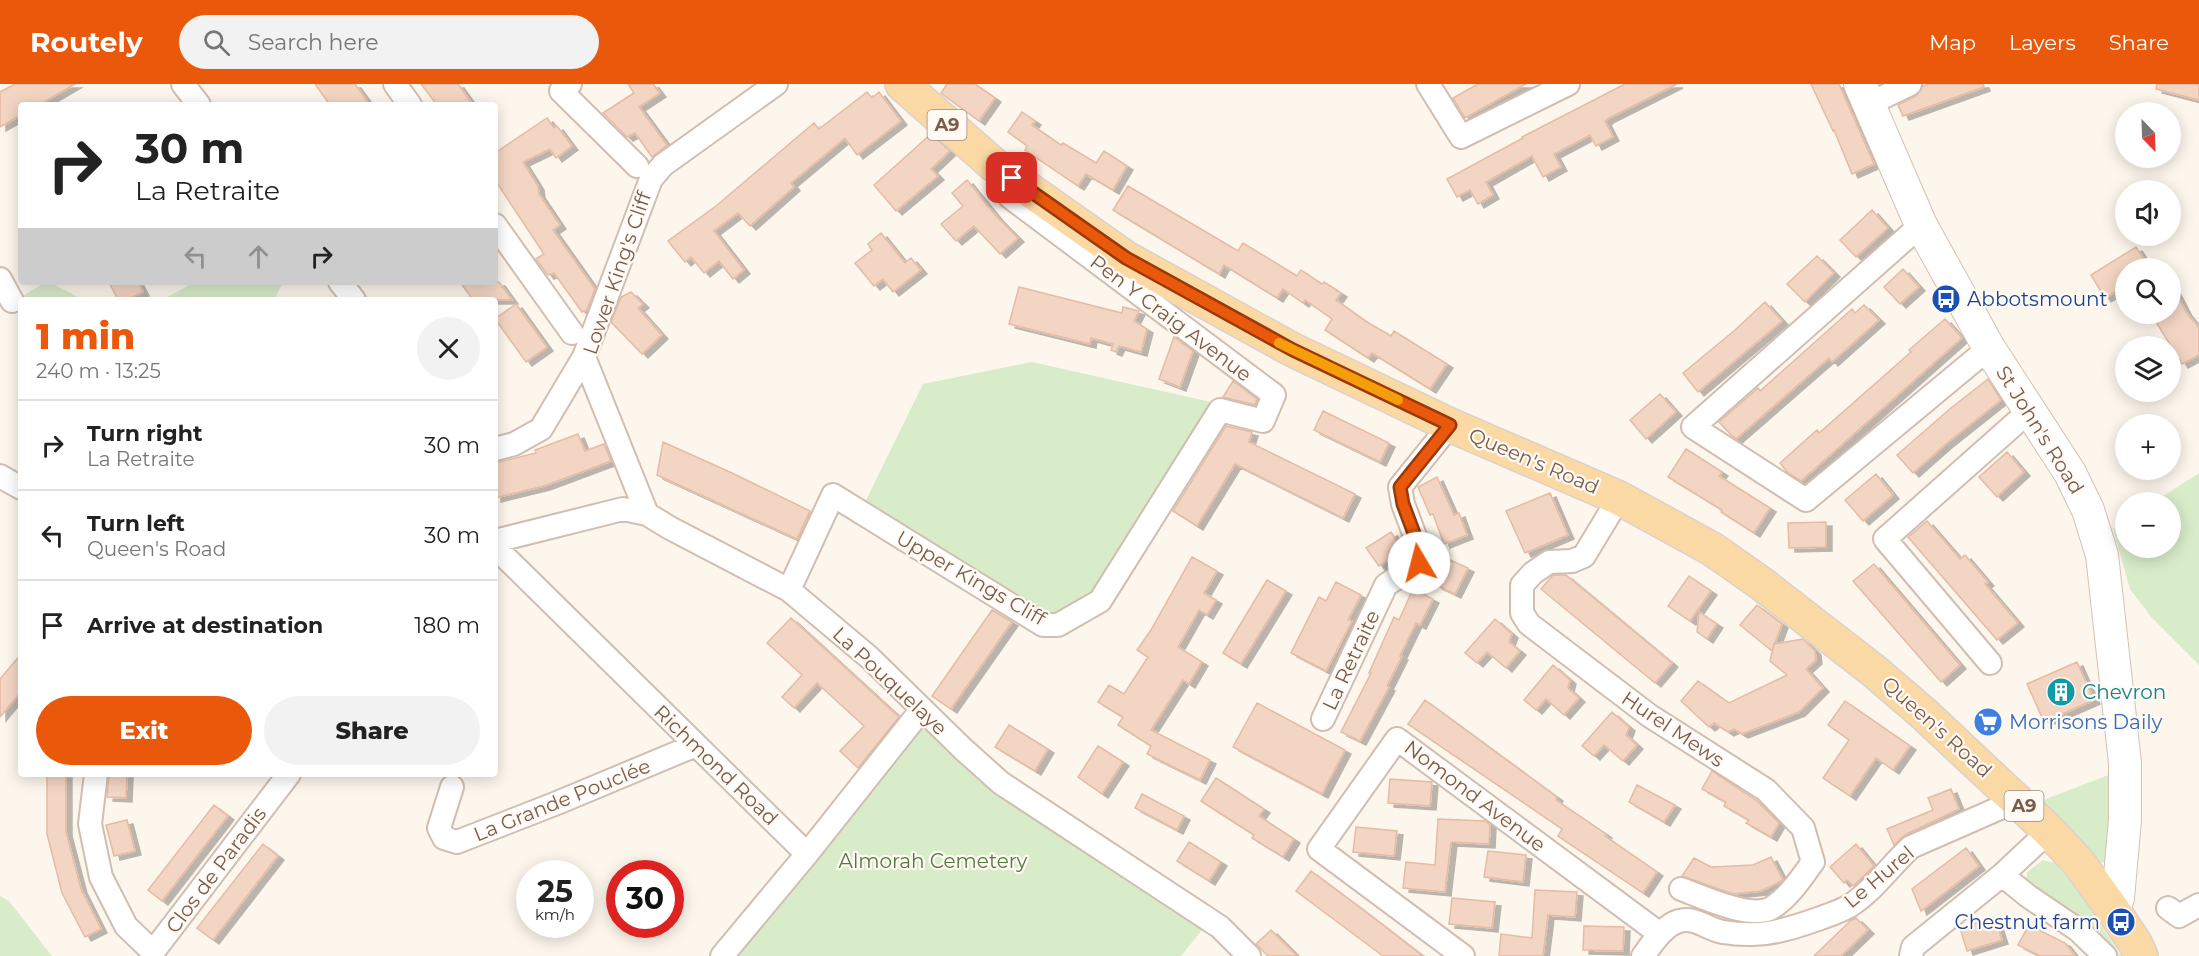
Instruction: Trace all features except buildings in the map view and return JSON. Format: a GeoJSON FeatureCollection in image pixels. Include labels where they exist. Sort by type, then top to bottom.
{"type":"FeatureCollection","features":[{"type":"Feature","properties":{"kind":"main road","name":"Queen's Road"},"geometry":{"type":"LineString","coordinates":[[902,84],[994,165],[1126,258],[1293,350],[1450,425],[1619,498],[1712,549],[1762,584],[1923,712],[2049,831],[2079,863],[2113,910]]}},
{"type":"Feature","properties":{"kind":"main road","name":"St John's Road"},"geometry":{"type":"LineString","coordinates":[[1864,94],[1921,225],[1989,348],[2028,412],[2070,473],[2088,510],[2102,555],[2125,763],[2125,820],[2118,898],[2113,910]]}},
{"type":"Feature","properties":{"kind":"main road","name":"A9"},"geometry":{"type":"LineString","coordinates":[[2113,910],[2141,956]]}},
{"type":"Feature","properties":{"kind":"street"},"geometry":{"type":"LineString","coordinates":[[183,84],[197,102]]}},
{"type":"Feature","properties":{"kind":"street"},"geometry":{"type":"LineString","coordinates":[[395,84],[408,102]]}},
{"type":"Feature","properties":{"kind":"street","name":"Lower King's Cliff"},"geometry":{"type":"LineString","coordinates":[[647,514],[584,357],[651,179],[663,165],[776,84]]}},
{"type":"Feature","properties":{"kind":"street"},"geometry":{"type":"LineString","coordinates":[[1428,84],[1461,137],[1568,84]]}},
{"type":"Feature","properties":{"kind":"street"},"geometry":{"type":"LineString","coordinates":[[1864,94],[1910,84]]}},
{"type":"Feature","properties":{"kind":"street"},"geometry":{"type":"LineString","coordinates":[[562,86],[637,166]]}},
{"type":"Feature","properties":{"kind":"street","name":"Pen Y Craig Avenue"},"geometry":{"type":"LineString","coordinates":[[994,165],[1010,197],[1274,395]]}},
{"type":"Feature","properties":{"kind":"street"},"geometry":{"type":"LineString","coordinates":[[1921,225],[1693,428],[1806,500],[1989,348]]}},
{"type":"Feature","properties":{"kind":"street"},"geometry":{"type":"LineString","coordinates":[[498,229],[572,333]]}},
{"type":"Feature","properties":{"kind":"street"},"geometry":{"type":"LineString","coordinates":[[0,279],[12,301]]}},
{"type":"Feature","properties":{"kind":"street"},"geometry":{"type":"LineString","coordinates":[[342,285],[352,297]]}},
{"type":"Feature","properties":{"kind":"street"},"geometry":{"type":"LineString","coordinates":[[541,429],[584,357]]}},
{"type":"Feature","properties":{"kind":"street","name":"Upper Kings Cliff"},"geometry":{"type":"LineString","coordinates":[[789,590],[833,495],[1044,625],[1058,625],[1100,601],[1220,410],[1263,421],[1274,395]]}},
{"type":"Feature","properties":{"kind":"street"},"geometry":{"type":"LineString","coordinates":[[1990,663],[1885,539],[2028,412]]}},
{"type":"Feature","properties":{"kind":"street"},"geometry":{"type":"LineString","coordinates":[[498,448],[514,444],[541,429],[563,423]]}},
{"type":"Feature","properties":{"kind":"street","name":"La Retraite"},"geometry":{"type":"LineString","coordinates":[[1323,719],[1386,585],[1419,563],[1421,552],[1403,504],[1400,487],[1450,425]]}},
{"type":"Feature","properties":{"kind":"street"},"geometry":{"type":"LineString","coordinates":[[0,476],[18,486]]}},
{"type":"Feature","properties":{"kind":"street","name":"Hurel Mews"},"geometry":{"type":"LineString","coordinates":[[1619,498],[1584,556],[1572,561],[1549,562],[1533,573],[1522,585],[1522,613],[1529,624],[1650,716],[1766,790],[1803,828],[1812,862],[1790,894],[1771,909],[1744,912],[1681,889]]}},
{"type":"Feature","properties":{"kind":"street","name":"La Pouquelaye"},"geometry":{"type":"LineString","coordinates":[[498,542],[623,509],[647,514],[789,590],[870,658],[1001,783],[1220,927],[1249,956]]}},
{"type":"Feature","properties":{"kind":"street","name":"Richmond Road"},"geometry":{"type":"LineString","coordinates":[[498,550],[807,854]]}},
{"type":"Feature","properties":{"kind":"street"},"geometry":{"type":"LineString","coordinates":[[722,956],[807,854],[922,709]]}},
{"type":"Feature","properties":{"kind":"street","name":"Nomond Avenue"},"geometry":{"type":"LineString","coordinates":[[1463,956],[1319,849],[1397,739],[1660,933]]}},
{"type":"Feature","properties":{"kind":"street","name":"La Grande Pouclée"},"geometry":{"type":"LineString","coordinates":[[452,787],[439,828],[444,838],[457,842],[696,745]]}},
{"type":"Feature","properties":{"kind":"street","name":"Clos de Paradis"},"geometry":{"type":"LineString","coordinates":[[96,777],[90,824],[101,877],[126,926],[153,952],[287,777]]}},
{"type":"Feature","properties":{"kind":"street","name":"Le Hurel"},"geometry":{"type":"LineString","coordinates":[[1643,956],[1660,933],[1679,921],[1693,921],[1721,932],[1756,933],[1782,930],[1850,906],[1883,878],[1911,847],[2018,801]]}},
{"type":"Feature","properties":{"kind":"street"},"geometry":{"type":"LineString","coordinates":[[1911,956],[1913,946],[2002,875],[2049,831]]}},
{"type":"Feature","properties":{"kind":"street"},"geometry":{"type":"LineString","coordinates":[[2002,875],[2078,930],[2105,956]]}},
{"type":"Feature","properties":{"kind":"street"},"geometry":{"type":"LineString","coordinates":[[2168,908],[2179,916],[2199,905]]}},
{"type":"Feature","properties":{"kind":"green space"},"geometry":{"type":"Polygon","coordinates":[[[41,285],[56,285],[78,297],[21,297],[41,285]]]}},
{"type":"Feature","properties":{"kind":"green space"},"geometry":{"type":"Polygon","coordinates":[[[190,285],[282,285],[276,297],[168,297],[190,285]]]}},
{"type":"Feature","properties":{"kind":"green space"},"geometry":{"type":"Polygon","coordinates":[[[1032,362],[1211,402],[1173,472],[1097,590],[1078,605],[1052,614],[1026,602],[866,500],[923,384],[1032,362]]]}},
{"type":"Feature","properties":{"kind":"green space"},"geometry":{"type":"Polygon","coordinates":[[[2199,473],[2199,665],[2152,618],[2130,589],[2121,558],[2181,558],[2181,492],[2170,492],[2199,473]]]}},
{"type":"Feature","properties":{"kind":"green space","name":"Almorah Cemetery"},"geometry":{"type":"Polygon","coordinates":[[[925,725],[1001,794],[1202,930],[1181,956],[733,956],[917,726],[925,725]]]}},
{"type":"Feature","properties":{"kind":"green space"},"geometry":{"type":"Polygon","coordinates":[[[2111,774],[2117,778],[2106,862],[2099,863],[2041,801],[2111,774]]]}},
{"type":"Feature","properties":{"kind":"green space"},"geometry":{"type":"Polygon","coordinates":[[[2043,860],[2055,863],[2079,891],[2121,956],[2116,956],[2099,932],[2028,889],[2027,872],[2043,860]]]}},
{"type":"Feature","properties":{"kind":"green space"},"geometry":{"type":"Polygon","coordinates":[[[0,896],[9,901],[52,956],[0,956],[0,896]]]}},
{"type":"Feature","properties":{"kind":"slow traffic"},"geometry":{"type":"LineString","coordinates":[[1279,343],[1398,400]]}},
{"type":"Feature","properties":{"kind":"place","name":"Abbotsmount"},"geometry":{"type":"Point","coordinates":[1946,299]}},
{"type":"Feature","properties":{"kind":"place","name":"Chevron"},"geometry":{"type":"Point","coordinates":[2061,692]}},
{"type":"Feature","properties":{"kind":"place","name":"Morrisons Daily"},"geometry":{"type":"Point","coordinates":[1988,722]}},
{"type":"Feature","properties":{"kind":"place","name":"Chestnut farm"},"geometry":{"type":"Point","coordinates":[2121,922]}},
{"type":"Feature","properties":{"kind":"route"},"geometry":{"type":"LineString","coordinates":[[1012,178],[1126,258],[1293,350],[1450,425],[1400,487],[1403,504],[1421,552],[1419,563]]}}]}
